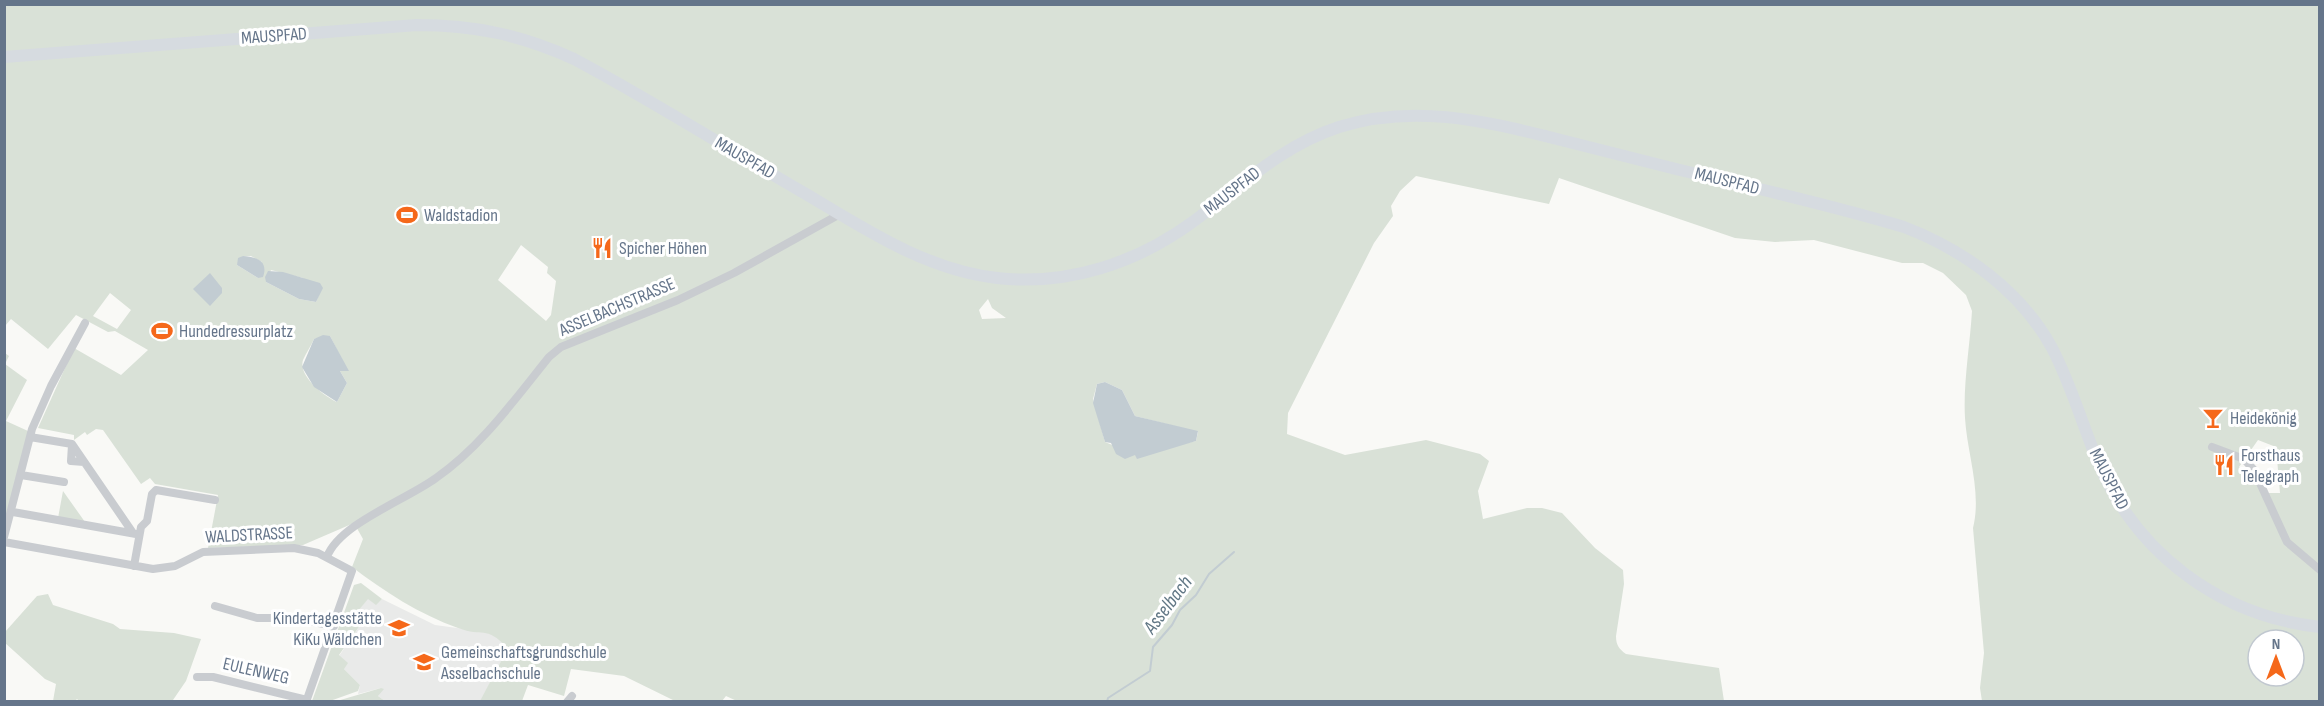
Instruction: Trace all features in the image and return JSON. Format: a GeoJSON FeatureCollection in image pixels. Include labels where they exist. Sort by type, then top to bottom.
{"type":"FeatureCollection","features":[{"type":"Feature","properties":{"kind":"street","name":"MAUSPFAD"},"geometry":{"type":"LineString","coordinates":[[4,57],[417,25],[456,25],[493,30],[543,45],[597,71],[840,214],[917,256],[957,270],[1016,279],[1074,275],[1113,265],[1158,245],[1194,221],[1272,160],[1318,135],[1375,118],[1425,114],[1480,120],[1877,219],[1938,241],[1970,260],[2016,299],[2051,347],[2107,482],[2134,525],[2167,561],[2208,591],[2230,602],[2282,621],[2319,627]]}},
{"type":"Feature","properties":{"kind":"street","name":"ASSELBACHSTRASSE"},"geometry":{"type":"LineString","coordinates":[[327,557],[334,543],[348,529],[427,484],[451,467],[478,440],[549,357],[561,347],[687,295],[840,214]]}},
{"type":"Feature","properties":{"kind":"street"},"geometry":{"type":"LineString","coordinates":[[6,534],[30,437],[51,386],[86,323]]}},
{"type":"Feature","properties":{"kind":"street"},"geometry":{"type":"LineString","coordinates":[[30,437],[72,444],[71,461],[84,462],[136,534]]}},
{"type":"Feature","properties":{"kind":"street"},"geometry":{"type":"LineString","coordinates":[[2211,447],[2244,459],[2254,470],[2282,535],[2300,555],[2319,570]]}},
{"type":"Feature","properties":{"kind":"street"},"geometry":{"type":"LineString","coordinates":[[21,475],[64,482]]}},
{"type":"Feature","properties":{"kind":"street"},"geometry":{"type":"LineString","coordinates":[[134,566],[136,534],[147,521],[152,494],[156,490],[215,500]]}},
{"type":"Feature","properties":{"kind":"street"},"geometry":{"type":"LineString","coordinates":[[13,512],[136,534]]}},
{"type":"Feature","properties":{"kind":"street","name":"WALDSTRASSE"},"geometry":{"type":"LineString","coordinates":[[4,542],[134,566],[165,568],[202,552],[294,548],[327,557],[352,571],[334,626]]}},
{"type":"Feature","properties":{"kind":"street"},"geometry":{"type":"LineString","coordinates":[[215,606],[257,618],[294,618],[334,626],[307,701]]}},
{"type":"Feature","properties":{"kind":"street","name":"EULENWEG"},"geometry":{"type":"LineString","coordinates":[[197,677],[213,677],[307,701]]}},
{"type":"Feature","properties":{"kind":"shaded area"},"geometry":{"type":"Polygon","coordinates":[[[5,5],[2319,5],[2319,701],[1982,701],[1980,688],[1984,653],[1973,528],[1976,501],[1965,418],[1972,311],[1966,295],[1943,273],[1923,263],[1902,263],[1814,240],[1775,242],[1735,238],[1559,178],[1549,204],[1416,176],[1400,191],[1391,206],[1393,216],[1374,243],[1288,413],[1287,434],[1345,455],[1426,440],[1480,454],[1489,461],[1478,491],[1483,519],[1527,508],[1542,508],[1562,513],[1595,548],[1623,570],[1624,584],[1616,636],[1620,648],[1626,654],[1719,668],[1724,701],[739,702],[726,696],[722,701],[677,702],[624,676],[571,669],[564,696],[528,685],[522,701],[480,701],[508,648],[494,636],[458,628],[416,609],[352,567],[363,539],[354,523],[303,545],[208,548],[218,495],[155,484],[150,478],[141,484],[103,430],[96,429],[87,435],[85,432],[74,440],[74,435],[38,428],[74,348],[121,375],[148,350],[115,331],[108,332],[76,315],[48,349],[11,319],[5,326],[5,5]],[[521,245],[498,280],[546,321],[551,315],[556,281],[547,273],[548,267],[521,245]],[[243,256],[237,265],[258,278],[262,262],[251,256],[243,256]],[[271,270],[266,282],[299,299],[316,302],[319,295],[303,278],[271,270]],[[110,293],[93,316],[117,329],[131,310],[110,293]],[[988,299],[979,310],[982,319],[1006,318],[992,308],[988,299]],[[330,336],[314,339],[303,360],[304,372],[313,385],[337,402],[347,383],[340,371],[348,371],[330,336]],[[1105,382],[1097,384],[1093,399],[1105,442],[1136,455],[1196,441],[1198,432],[1135,416],[1122,390],[1105,382]],[[2258,440],[2239,467],[2259,480],[2265,493],[2280,493],[2276,447],[2258,440]]]}},
{"type":"Feature","properties":{"kind":"shaded area"},"geometry":{"type":"Polygon","coordinates":[[[243,256],[260,260],[264,267],[263,277],[258,278],[237,265],[238,258],[243,256]]]}},
{"type":"Feature","properties":{"kind":"shaded area"},"geometry":{"type":"Polygon","coordinates":[[[268,271],[283,272],[320,283],[323,288],[316,302],[299,299],[266,282],[265,277],[268,271]]]}},
{"type":"Feature","properties":{"kind":"shaded area"},"geometry":{"type":"Polygon","coordinates":[[[210,273],[222,288],[222,293],[210,306],[193,289],[210,273]]]}},
{"type":"Feature","properties":{"kind":"shaded area"},"geometry":{"type":"Polygon","coordinates":[[[323,335],[330,336],[349,371],[340,371],[347,383],[337,402],[314,387],[302,367],[314,339],[323,335]]]}},
{"type":"Feature","properties":{"kind":"shaded area"},"geometry":{"type":"Polygon","coordinates":[[[5,364],[27,380],[6,421],[28,431],[5,521],[5,364]]]}},
{"type":"Feature","properties":{"kind":"shaded area"},"geometry":{"type":"Polygon","coordinates":[[[1105,382],[1122,390],[1135,416],[1198,431],[1196,441],[1137,459],[1135,455],[1125,459],[1116,454],[1111,443],[1105,442],[1093,403],[1097,384],[1105,382]]]}},
{"type":"Feature","properties":{"kind":"shaded area"},"geometry":{"type":"Polygon","coordinates":[[[63,491],[85,522],[58,518],[63,491]]]}},
{"type":"Feature","properties":{"kind":"shaded area"},"geometry":{"type":"Polygon","coordinates":[[[361,583],[382,599],[376,605],[368,599],[353,617],[361,624],[339,655],[348,663],[344,669],[360,685],[358,691],[330,701],[312,701],[354,585],[361,583]]]}},
{"type":"Feature","properties":{"kind":"shaded area"},"geometry":{"type":"Polygon","coordinates":[[[48,594],[53,605],[113,624],[120,629],[174,633],[201,639],[186,681],[173,700],[53,701],[56,684],[45,679],[4,642],[5,632],[37,596],[48,594]]]}},
{"type":"Feature","properties":{"kind":"shaded area","name":"Gemeinschaftsgrundschule Asselbachschule"},"geometry":{"type":"Polygon","coordinates":[[[368,598],[376,604],[382,599],[435,625],[494,633],[508,648],[480,702],[385,701],[378,696],[381,688],[358,694],[360,685],[344,669],[339,656],[361,624],[353,617],[368,598]]]}},
{"type":"Feature","properties":{"kind":"shaded area"},"geometry":{"type":"Polygon","coordinates":[[[384,689],[378,696],[385,701],[337,701],[384,689]]]}},
{"type":"Feature","properties":{"kind":"waterway","name":"Asselbach"},"geometry":{"type":"LineString","coordinates":[[1107,702],[1108,698],[1150,671],[1153,647],[1172,625],[1180,610],[1196,595],[1209,574],[1234,552]]}},
{"type":"Feature","properties":{"kind":"place","name":"Waldstadion"},"geometry":{"type":"Point","coordinates":[407,215]}},
{"type":"Feature","properties":{"kind":"place","name":"Spicher Höhen"},"geometry":{"type":"Point","coordinates":[602,248]}},
{"type":"Feature","properties":{"kind":"place","name":"Hundedressurplatz"},"geometry":{"type":"Point","coordinates":[162,331]}},
{"type":"Feature","properties":{"kind":"place","name":"Heidekönig"},"geometry":{"type":"Point","coordinates":[2213,418]}},
{"type":"Feature","properties":{"kind":"place","name":"Forsthaus Telegraph"},"geometry":{"type":"Point","coordinates":[2224,465]}},
{"type":"Feature","properties":{"kind":"place","name":"Kindertagesstätte KiKu Wäldchen"},"geometry":{"type":"Point","coordinates":[399,628]}},
{"type":"Feature","properties":{"kind":"place","name":"Gemeinschaftsgrundschule Asselbachschule"},"geometry":{"type":"Point","coordinates":[424,662]}}]}
